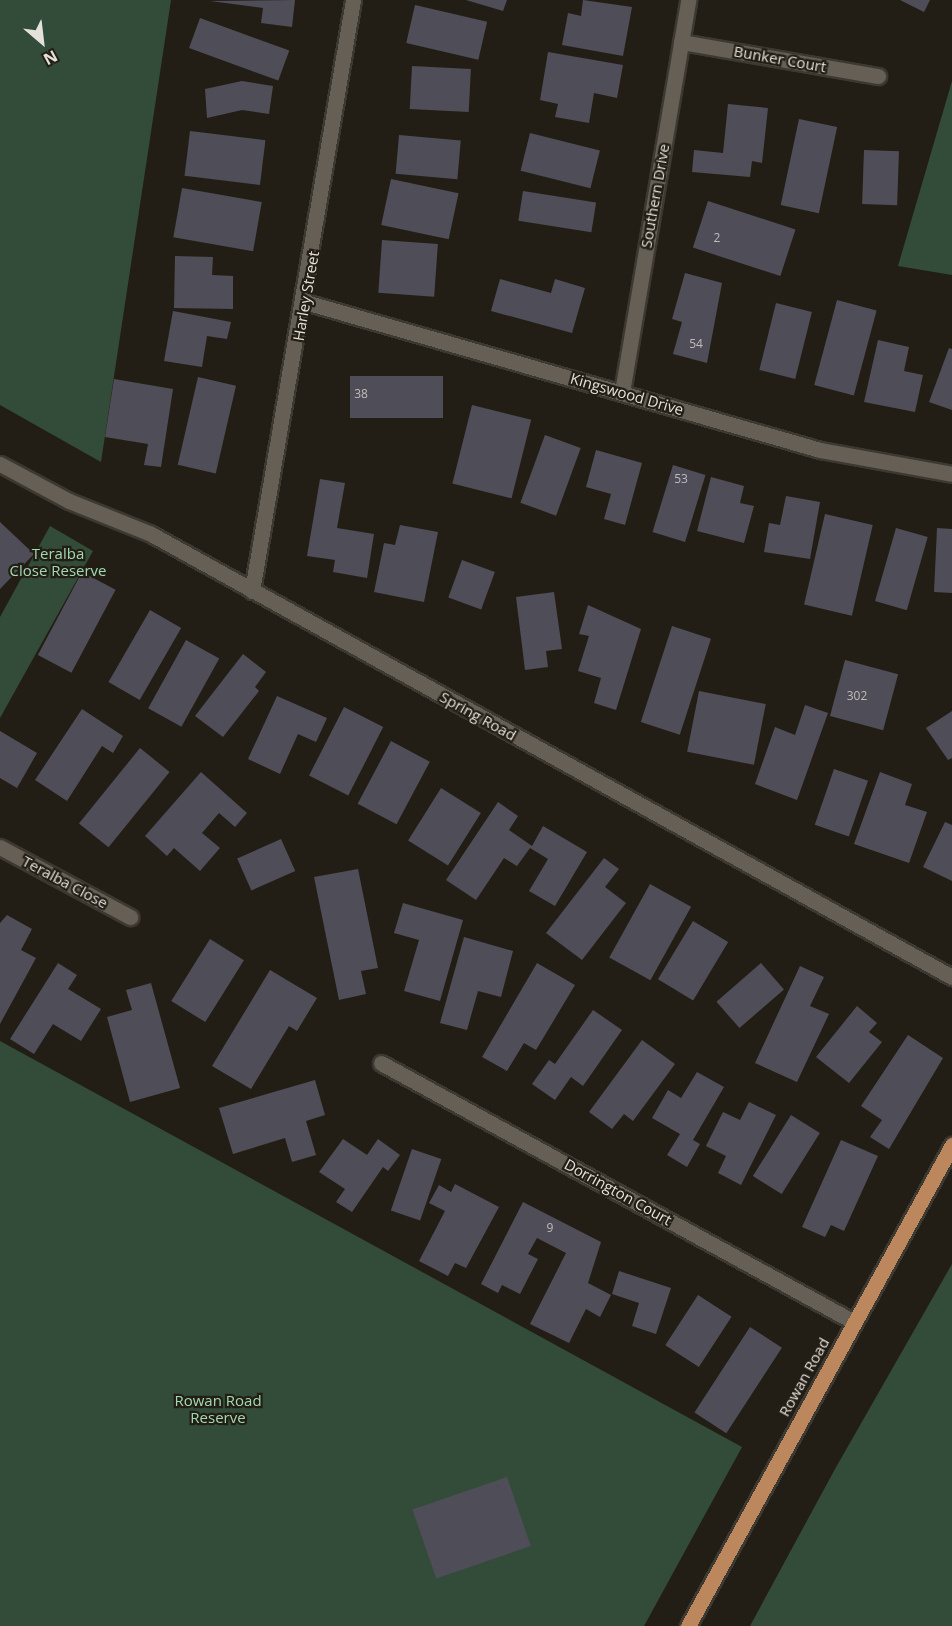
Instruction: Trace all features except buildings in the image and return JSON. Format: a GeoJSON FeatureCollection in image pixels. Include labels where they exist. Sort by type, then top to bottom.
{"type":"FeatureCollection","features":[{"type":"Feature","properties":{"kind":"main road","name":"Rowan Road"},"geometry":{"type":"LineString","coordinates":[[688,1626],[952,1145]]}},
{"type":"Feature","properties":{"kind":"street","name":"Harley Street"},"geometry":{"type":"LineString","coordinates":[[252,591],[305,302],[353,0]]}},
{"type":"Feature","properties":{"kind":"street","name":"Southern Drive"},"geometry":{"type":"LineString","coordinates":[[622,392],[688,0]]}},
{"type":"Feature","properties":{"kind":"street","name":"Bunker Court"},"geometry":{"type":"LineString","coordinates":[[681,42],[878,76]]}},
{"type":"Feature","properties":{"kind":"street","name":"Kingswood Drive"},"geometry":{"type":"LineString","coordinates":[[305,302],[820,450],[952,474]]}},
{"type":"Feature","properties":{"kind":"street","name":"Spring Road"},"geometry":{"type":"LineString","coordinates":[[0,464],[76,504],[143,530],[952,977]]}},
{"type":"Feature","properties":{"kind":"street","name":"Teralba Close"},"geometry":{"type":"LineString","coordinates":[[0,847],[130,917]]}},
{"type":"Feature","properties":{"kind":"street","name":"Dorrington Court"},"geometry":{"type":"LineString","coordinates":[[381,1063],[854,1322]]}},
{"type":"Feature","properties":{"kind":"green space"},"geometry":{"type":"Polygon","coordinates":[[[0,0],[171,0],[101,462],[0,405],[0,0]]]}},
{"type":"Feature","properties":{"kind":"green space"},"geometry":{"type":"Polygon","coordinates":[[[952,81],[952,275],[898,266],[952,81]]]}},
{"type":"Feature","properties":{"kind":"green space","name":"Teralba Close Reserve"},"geometry":{"type":"Polygon","coordinates":[[[50,526],[93,551],[0,718],[0,617],[50,526]]]}},
{"type":"Feature","properties":{"kind":"green space","name":"Rowan Road Reserve"},"geometry":{"type":"Polygon","coordinates":[[[0,1041],[742,1447],[644,1626],[0,1626],[0,1041]]]}},
{"type":"Feature","properties":{"kind":"green space"},"geometry":{"type":"Polygon","coordinates":[[[952,1264],[952,1626],[750,1626],[835,1469],[952,1264]]]}}]}
